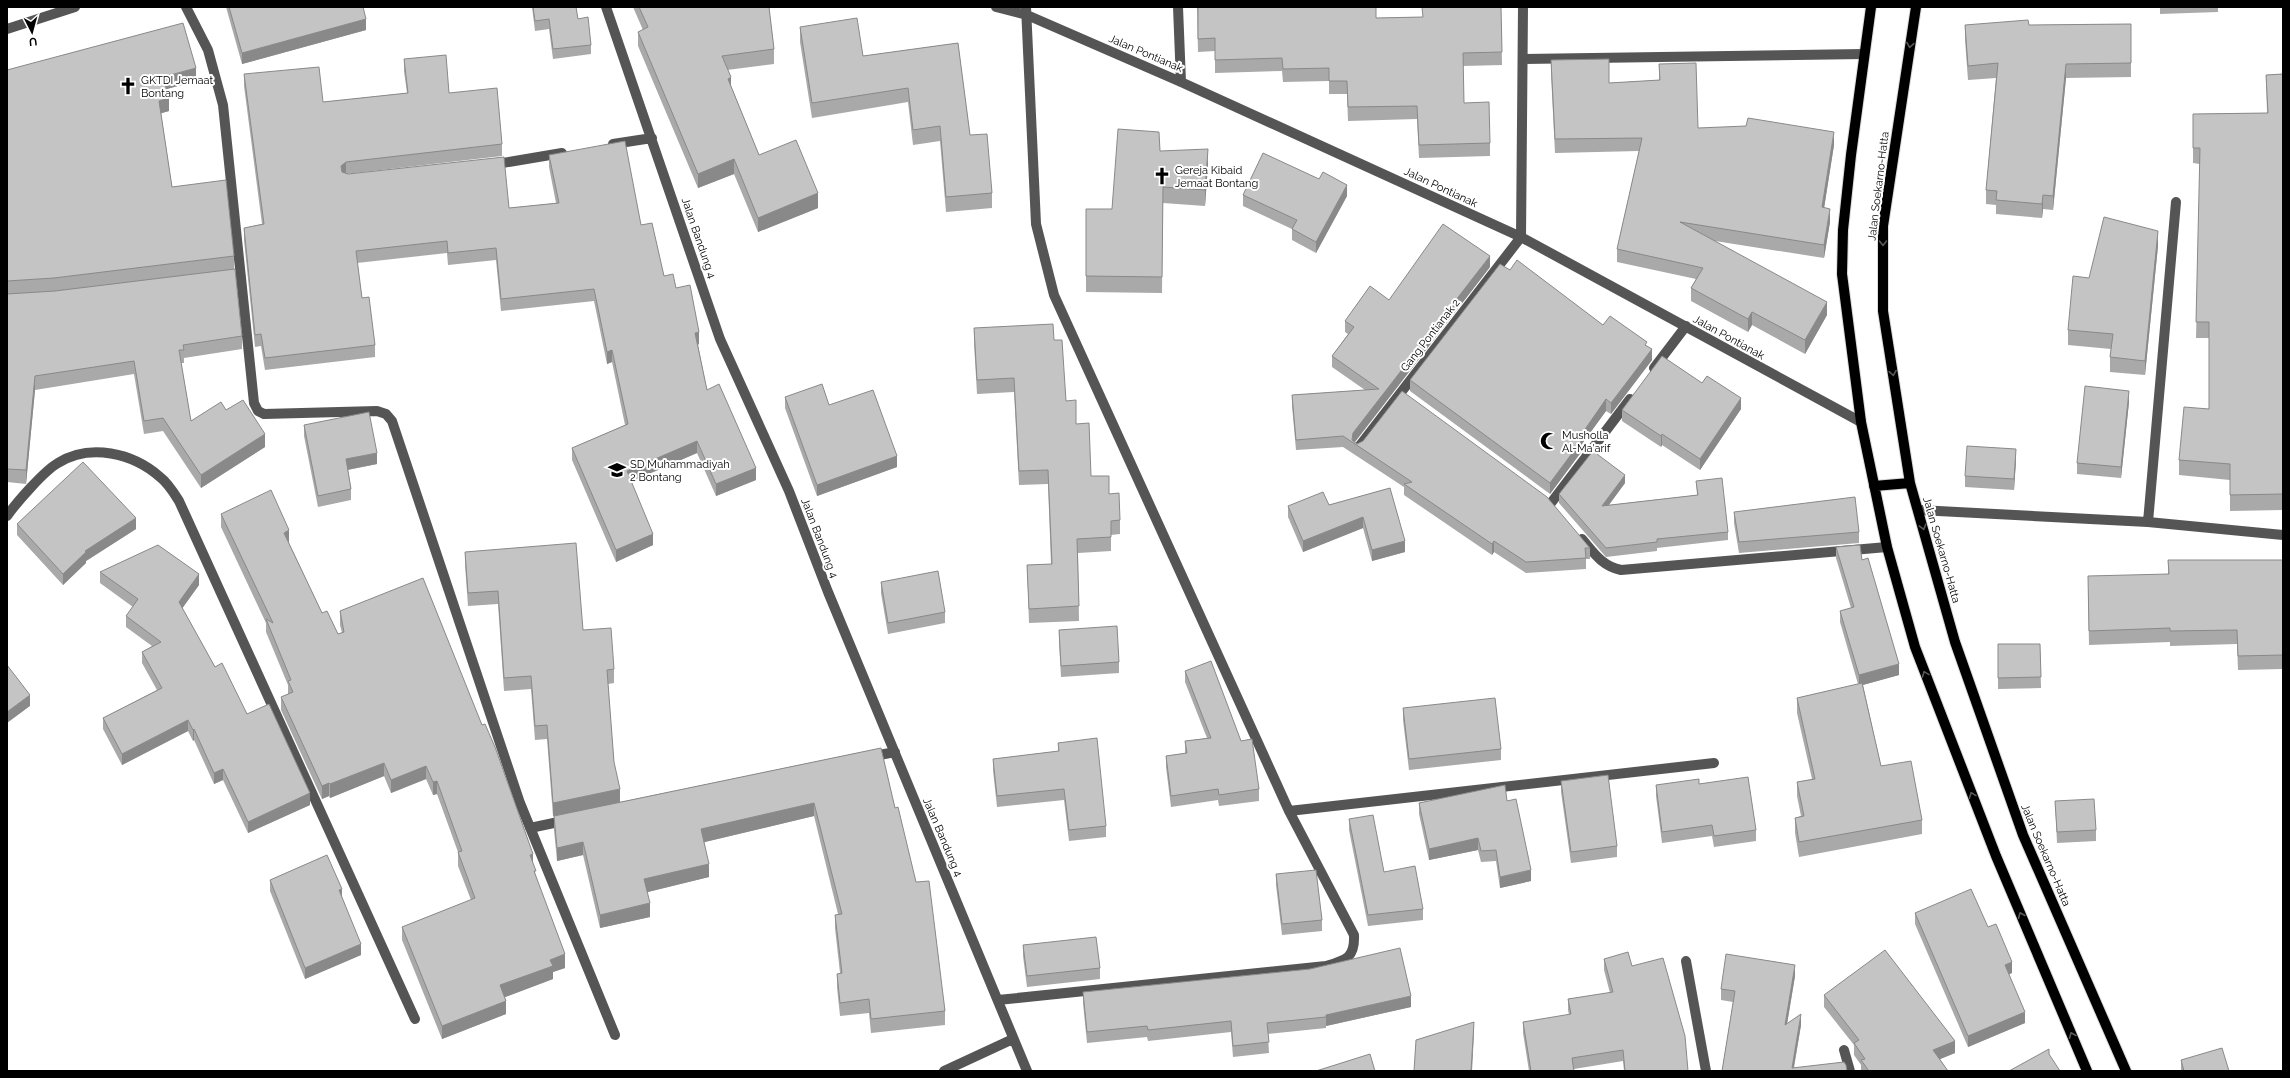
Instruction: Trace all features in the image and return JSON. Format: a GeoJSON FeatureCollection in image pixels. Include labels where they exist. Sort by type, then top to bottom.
{"type":"FeatureCollection","features":[{"type":"Feature","properties":{"kind":"main road"},"geometry":{"type":"LineString","coordinates":[[1871,7],[1843,230],[1842,274],[1861,422],[1887,547],[1915,648],[1996,856],[2087,1071]]}},
{"type":"Feature","properties":{"kind":"main road","name":"Jalan Soekarno-Hatta"},"geometry":{"type":"LineString","coordinates":[[1916,7],[1883,226],[1883,311],[1910,483],[1955,642],[2023,835],[2126,1071]]}},
{"type":"Feature","properties":{"kind":"main road"},"geometry":{"type":"LineString","coordinates":[[1874,486],[1910,483]]}},
{"type":"Feature","properties":{"kind":"street"},"geometry":{"type":"LineString","coordinates":[[7,29],[75,7]]}},
{"type":"Feature","properties":{"kind":"street"},"geometry":{"type":"LineString","coordinates":[[186,7],[208,50],[223,105],[238,276],[254,403],[258,411],[264,414],[377,410],[386,414],[392,421],[530,828],[614,1035]]}},
{"type":"Feature","properties":{"kind":"street","name":"Jalan Bandung 4"},"geometry":{"type":"LineString","coordinates":[[606,7],[720,339],[789,491],[828,592],[1027,1071]]}},
{"type":"Feature","properties":{"kind":"street","name":"Jalan Pontianak"},"geometry":{"type":"LineString","coordinates":[[996,7],[1027,11],[1521,237],[1861,422]]}},
{"type":"Feature","properties":{"kind":"street"},"geometry":{"type":"LineString","coordinates":[[1178,7],[1181,82]]}},
{"type":"Feature","properties":{"kind":"street"},"geometry":{"type":"LineString","coordinates":[[1521,237],[1524,60],[1523,7]]}},
{"type":"Feature","properties":{"kind":"street"},"geometry":{"type":"LineString","coordinates":[[998,1000],[1326,966],[1345,961],[1351,954],[1354,945],[1354,935],[1289,811],[1054,295],[1036,224],[1027,11]]}},
{"type":"Feature","properties":{"kind":"street"},"geometry":{"type":"LineString","coordinates":[[1524,60],[1864,54]]}},
{"type":"Feature","properties":{"kind":"street"},"geometry":{"type":"LineString","coordinates":[[599,146],[652,138]]}},
{"type":"Feature","properties":{"kind":"street"},"geometry":{"type":"LineString","coordinates":[[478,166],[569,152]]}},
{"type":"Feature","properties":{"kind":"street"},"geometry":{"type":"LineString","coordinates":[[2148,522],[2176,202]]}},
{"type":"Feature","properties":{"kind":"street","name":"Gang Pontianak 2"},"geometry":{"type":"LineString","coordinates":[[1358,448],[1403,395],[1521,237]]}},
{"type":"Feature","properties":{"kind":"street"},"geometry":{"type":"LineString","coordinates":[[1647,377],[1686,326]]}},
{"type":"Feature","properties":{"kind":"street"},"geometry":{"type":"LineString","coordinates":[[1551,503],[1638,390]]}},
{"type":"Feature","properties":{"kind":"street"},"geometry":{"type":"LineString","coordinates":[[7,516],[12,502],[57,463],[80,454],[110,452],[136,461],[161,477],[175,495],[189,522],[415,1019]]}},
{"type":"Feature","properties":{"kind":"street"},"geometry":{"type":"LineString","coordinates":[[1918,510],[2148,522],[2283,535]]}},
{"type":"Feature","properties":{"kind":"street"},"geometry":{"type":"LineString","coordinates":[[1576,533],[1602,562],[1610,568],[1621,570],[1887,547]]}},
{"type":"Feature","properties":{"kind":"street"},"geometry":{"type":"LineString","coordinates":[[856,760],[895,752]]}},
{"type":"Feature","properties":{"kind":"street"},"geometry":{"type":"LineString","coordinates":[[1289,811],[1714,763]]}},
{"type":"Feature","properties":{"kind":"street"},"geometry":{"type":"LineString","coordinates":[[530,828],[577,819]]}},
{"type":"Feature","properties":{"kind":"street"},"geometry":{"type":"LineString","coordinates":[[1686,961],[1706,1071]]}},
{"type":"Feature","properties":{"kind":"street"},"geometry":{"type":"LineString","coordinates":[[944,1071],[1013,1039]]}},
{"type":"Feature","properties":{"kind":"street"},"geometry":{"type":"LineString","coordinates":[[1844,1050],[1850,1071]]}},
{"type":"Feature","properties":{"kind":"building"},"geometry":{"type":"Polygon","coordinates":[[[229,7],[363,7],[366,19],[242,53],[229,7]]]}},
{"type":"Feature","properties":{"kind":"building"},"geometry":{"type":"Polygon","coordinates":[[[533,7],[576,7],[578,19],[588,17],[591,45],[553,49],[549,19],[535,21],[533,7]]]}},
{"type":"Feature","properties":{"kind":"building"},"geometry":{"type":"Polygon","coordinates":[[[639,7],[769,7],[774,49],[722,56],[731,77],[728,79],[759,155],[796,140],[818,193],[758,218],[734,159],[698,174],[638,32],[648,27],[639,7]]]}},
{"type":"Feature","properties":{"kind":"building"},"geometry":{"type":"Polygon","coordinates":[[[1198,7],[1376,7],[1376,18],[1423,17],[1422,7],[1501,7],[1502,52],[1463,53],[1464,103],[1489,102],[1490,143],[1419,145],[1417,106],[1348,107],[1347,81],[1329,81],[1329,68],[1283,69],[1282,58],[1215,60],[1215,38],[1198,39],[1198,7]]]}},
{"type":"Feature","properties":{"kind":"building"},"geometry":{"type":"Polygon","coordinates":[[[857,18],[863,56],[958,43],[970,135],[987,134],[992,193],[946,197],[940,126],[913,130],[908,88],[812,103],[800,27],[857,18]]]}},
{"type":"Feature","properties":{"kind":"building"},"geometry":{"type":"Polygon","coordinates":[[[2028,20],[2029,25],[2131,24],[2131,63],[2066,64],[2053,196],[2043,195],[2042,204],[1996,200],[1997,191],[1986,190],[1998,63],[1968,66],[1965,25],[2028,20]]]}},
{"type":"Feature","properties":{"kind":"building"},"geometry":{"type":"Polygon","coordinates":[[[183,23],[196,68],[163,77],[169,98],[159,101],[172,187],[226,180],[234,256],[54,278],[7,281],[7,70],[183,23]]]}},
{"type":"Feature","properties":{"kind":"building"},"geometry":{"type":"Polygon","coordinates":[[[446,55],[449,93],[497,88],[502,144],[346,162],[341,166],[342,172],[348,174],[504,157],[509,208],[559,203],[549,155],[625,141],[641,225],[652,223],[664,276],[673,274],[676,288],[690,285],[699,332],[695,333],[707,390],[719,384],[756,468],[716,484],[697,441],[627,471],[653,534],[616,550],[572,448],[628,424],[612,350],[607,352],[594,289],[501,299],[496,248],[448,253],[447,241],[356,251],[362,298],[369,297],[375,345],[265,358],[261,334],[255,335],[244,228],[264,224],[244,74],[319,67],[323,102],[408,93],[404,59],[446,55]]]}},
{"type":"Feature","properties":{"kind":"building"},"geometry":{"type":"Polygon","coordinates":[[[1609,59],[1609,83],[1660,80],[1659,64],[1696,63],[1698,128],[1746,126],[1748,118],[1834,132],[1822,207],[1830,209],[1824,245],[1680,222],[1827,302],[1805,340],[1752,312],[1748,319],[1691,288],[1703,268],[1617,249],[1642,138],[1555,139],[1551,60],[1609,59]]]}},
{"type":"Feature","properties":{"kind":"building"},"geometry":{"type":"Polygon","coordinates":[[[2283,74],[2283,494],[2230,495],[2230,464],[2179,460],[2184,407],[2209,409],[2209,322],[2196,322],[2200,148],[2193,148],[2193,114],[2268,113],[2266,75],[2283,74]]]}},
{"type":"Feature","properties":{"kind":"building"},"geometry":{"type":"Polygon","coordinates":[[[1118,129],[1159,132],[1160,151],[1208,149],[1205,190],[1163,187],[1162,277],[1086,276],[1086,209],[1112,209],[1118,129]]]}},
{"type":"Feature","properties":{"kind":"building"},"geometry":{"type":"Polygon","coordinates":[[[1263,153],[1319,179],[1323,172],[1347,185],[1316,242],[1292,229],[1297,220],[1243,195],[1263,153]]]}},
{"type":"Feature","properties":{"kind":"building"},"geometry":{"type":"Polygon","coordinates":[[[2104,217],[2158,231],[2145,361],[2110,357],[2113,334],[2068,330],[2073,276],[2089,278],[2104,217]]]}},
{"type":"Feature","properties":{"kind":"building"},"geometry":{"type":"Polygon","coordinates":[[[1443,224],[1490,256],[1353,433],[1352,440],[1357,444],[1363,441],[1402,391],[1547,497],[1590,548],[1585,548],[1586,558],[1526,562],[1494,541],[1492,544],[1404,484],[1412,482],[1343,436],[1296,440],[1292,395],[1379,389],[1332,356],[1354,327],[1345,321],[1370,286],[1389,300],[1443,224]]]}},
{"type":"Feature","properties":{"kind":"building"},"geometry":{"type":"Polygon","coordinates":[[[1517,260],[1603,325],[1610,316],[1647,342],[1645,345],[1652,349],[1611,403],[1606,399],[1579,438],[1582,440],[1550,483],[1410,380],[1500,264],[1510,270],[1517,260]]]}},
{"type":"Feature","properties":{"kind":"building"},"geometry":{"type":"Polygon","coordinates":[[[235,269],[242,336],[183,345],[184,350],[179,350],[191,421],[221,402],[226,410],[243,400],[265,434],[201,475],[163,418],[144,421],[134,361],[35,376],[26,470],[7,469],[7,294],[55,291],[235,269]]]}},
{"type":"Feature","properties":{"kind":"building"},"geometry":{"type":"Polygon","coordinates":[[[1053,324],[1054,340],[1062,340],[1066,401],[1076,400],[1076,424],[1089,423],[1091,476],[1109,476],[1109,494],[1119,493],[1120,520],[1111,521],[1111,537],[1077,539],[1079,606],[1029,609],[1027,565],[1052,564],[1048,470],[1019,471],[1014,378],[977,380],[974,328],[1053,324]]]}},
{"type":"Feature","properties":{"kind":"building"},"geometry":{"type":"Polygon","coordinates":[[[1662,356],[1702,383],[1707,376],[1741,398],[1700,459],[1662,434],[1661,436],[1622,410],[1662,356]]]}},
{"type":"Feature","properties":{"kind":"building"},"geometry":{"type":"Polygon","coordinates":[[[822,384],[829,405],[873,390],[897,456],[817,485],[785,397],[822,384]]]}},
{"type":"Feature","properties":{"kind":"building"},"geometry":{"type":"Polygon","coordinates":[[[2085,386],[2129,391],[2121,467],[2077,463],[2085,386]]]}},
{"type":"Feature","properties":{"kind":"building"},"geometry":{"type":"Polygon","coordinates":[[[369,412],[377,453],[346,459],[351,489],[318,496],[304,425],[369,412]]]}},
{"type":"Feature","properties":{"kind":"building"},"geometry":{"type":"Polygon","coordinates":[[[1967,446],[2016,449],[2014,479],[1965,476],[1967,446]]]}},
{"type":"Feature","properties":{"kind":"building"},"geometry":{"type":"Polygon","coordinates":[[[1593,451],[1625,475],[1602,506],[1698,495],[1696,481],[1722,478],[1728,532],[1657,539],[1657,542],[1606,548],[1559,494],[1593,451]]]}},
{"type":"Feature","properties":{"kind":"building"},"geometry":{"type":"Polygon","coordinates":[[[83,462],[136,518],[85,551],[86,552],[63,574],[17,524],[83,462]]]}},
{"type":"Feature","properties":{"kind":"building"},"geometry":{"type":"Polygon","coordinates":[[[1390,488],[1405,541],[1372,550],[1363,517],[1303,541],[1288,506],[1323,492],[1329,505],[1390,488]]]}},
{"type":"Feature","properties":{"kind":"building"},"geometry":{"type":"Polygon","coordinates":[[[271,490],[289,530],[284,533],[322,613],[327,611],[338,634],[344,632],[340,611],[423,578],[482,725],[485,724],[495,747],[533,854],[530,855],[536,871],[534,871],[565,954],[550,960],[553,966],[500,985],[506,1001],[442,1026],[402,927],[475,898],[458,852],[462,851],[437,781],[433,782],[426,766],[391,780],[384,763],[322,786],[281,697],[293,692],[288,681],[291,680],[266,619],[273,623],[221,514],[271,490]]]}},
{"type":"Feature","properties":{"kind":"building"},"geometry":{"type":"Polygon","coordinates":[[[1855,497],[1859,532],[1739,542],[1734,512],[1855,497]]]}},
{"type":"Feature","properties":{"kind":"building"},"geometry":{"type":"Polygon","coordinates":[[[576,543],[583,630],[611,628],[614,669],[607,670],[614,762],[620,789],[553,803],[547,725],[535,726],[531,676],[504,678],[498,591],[468,593],[465,552],[576,543]]]}},
{"type":"Feature","properties":{"kind":"building"},"geometry":{"type":"Polygon","coordinates":[[[158,545],[199,574],[179,602],[215,667],[222,663],[247,714],[269,704],[310,793],[248,822],[223,769],[214,773],[194,729],[193,730],[188,720],[122,754],[103,718],[162,688],[142,652],[161,642],[126,616],[138,599],[100,572],[158,545]]]}},
{"type":"Feature","properties":{"kind":"building"},"geometry":{"type":"Polygon","coordinates":[[[1860,545],[1862,560],[1868,558],[1899,664],[1859,675],[1840,611],[1854,607],[1836,547],[1860,545]]]}},
{"type":"Feature","properties":{"kind":"building"},"geometry":{"type":"Polygon","coordinates":[[[2168,560],[2283,560],[2283,655],[2238,656],[2237,630],[2170,631],[2170,628],[2089,631],[2088,576],[2169,574],[2168,560]]]}},
{"type":"Feature","properties":{"kind":"building"},"geometry":{"type":"Polygon","coordinates":[[[938,571],[945,612],[888,623],[881,582],[938,571]]]}},
{"type":"Feature","properties":{"kind":"building"},"geometry":{"type":"Polygon","coordinates":[[[1117,626],[1119,662],[1061,666],[1059,630],[1117,626]]]}},
{"type":"Feature","properties":{"kind":"building"},"geometry":{"type":"Polygon","coordinates":[[[1998,644],[2040,644],[2041,677],[1998,678],[1998,644]]]}},
{"type":"Feature","properties":{"kind":"building"},"geometry":{"type":"Polygon","coordinates":[[[1211,661],[1241,741],[1252,739],[1259,789],[1219,795],[1218,789],[1171,796],[1166,756],[1187,753],[1185,741],[1211,738],[1185,671],[1211,661]]]}},
{"type":"Feature","properties":{"kind":"building"},"geometry":{"type":"Polygon","coordinates":[[[7,665],[30,695],[7,712],[7,665]]]}},
{"type":"Feature","properties":{"kind":"building"},"geometry":{"type":"Polygon","coordinates":[[[1862,683],[1881,766],[1911,761],[1922,820],[1799,842],[1795,818],[1804,816],[1797,782],[1815,779],[1797,698],[1862,683]]]}},
{"type":"Feature","properties":{"kind":"building"},"geometry":{"type":"Polygon","coordinates":[[[1495,698],[1501,749],[1409,759],[1403,708],[1495,698]]]}},
{"type":"Feature","properties":{"kind":"building"},"geometry":{"type":"Polygon","coordinates":[[[1097,738],[1106,826],[1069,830],[1064,789],[997,796],[993,759],[1059,751],[1058,743],[1097,738]]]}},
{"type":"Feature","properties":{"kind":"building"},"geometry":{"type":"Polygon","coordinates":[[[881,748],[895,808],[898,807],[916,882],[929,881],[945,1011],[871,1019],[869,999],[840,1003],[837,974],[842,973],[835,915],[842,914],[814,803],[701,829],[709,864],[644,879],[650,903],[600,915],[583,842],[557,848],[554,816],[881,748]]]}},
{"type":"Feature","properties":{"kind":"building"},"geometry":{"type":"Polygon","coordinates":[[[1608,775],[1617,846],[1571,852],[1561,781],[1608,775]]]}},
{"type":"Feature","properties":{"kind":"building"},"geometry":{"type":"Polygon","coordinates":[[[1748,777],[1756,830],[1714,836],[1712,825],[1662,832],[1656,785],[1699,779],[1699,784],[1748,777]]]}},
{"type":"Feature","properties":{"kind":"building"},"geometry":{"type":"Polygon","coordinates":[[[1505,785],[1507,801],[1516,799],[1531,870],[1500,877],[1496,850],[1481,851],[1478,838],[1429,849],[1419,803],[1505,785]]]}},
{"type":"Feature","properties":{"kind":"building"},"geometry":{"type":"Polygon","coordinates":[[[2094,799],[2096,830],[2057,832],[2055,801],[2094,799]]]}},
{"type":"Feature","properties":{"kind":"building"},"geometry":{"type":"Polygon","coordinates":[[[1373,815],[1384,872],[1415,866],[1423,909],[1368,915],[1349,819],[1373,815]]]}},
{"type":"Feature","properties":{"kind":"building"},"geometry":{"type":"Polygon","coordinates":[[[327,855],[342,889],[339,890],[361,944],[305,968],[270,880],[327,855]]]}},
{"type":"Feature","properties":{"kind":"building"},"geometry":{"type":"Polygon","coordinates":[[[1316,870],[1322,920],[1282,924],[1276,874],[1316,870]]]}},
{"type":"Feature","properties":{"kind":"building"},"geometry":{"type":"Polygon","coordinates":[[[1971,889],[1988,927],[1996,924],[2012,962],[2005,965],[2025,1012],[1968,1036],[1915,913],[1971,889]]]}},
{"type":"Feature","properties":{"kind":"building"},"geometry":{"type":"Polygon","coordinates":[[[1096,937],[1100,968],[1027,976],[1023,945],[1096,937]]]}},
{"type":"Feature","properties":{"kind":"building"},"geometry":{"type":"Polygon","coordinates":[[[1400,948],[1411,996],[1326,1015],[1326,1017],[1267,1023],[1269,1042],[1233,1046],[1231,1021],[1148,1030],[1147,1026],[1087,1032],[1083,992],[1310,969],[1400,948]]]}},
{"type":"Feature","properties":{"kind":"building"},"geometry":{"type":"Polygon","coordinates":[[[1885,950],[1955,1041],[1933,1050],[1948,1071],[1869,1071],[1861,1060],[1865,1059],[1854,1043],[1859,1040],[1824,995],[1885,950]]]}},
{"type":"Feature","properties":{"kind":"building"},"geometry":{"type":"Polygon","coordinates":[[[1628,952],[1632,966],[1663,958],[1685,1036],[1688,1071],[1625,1071],[1623,1050],[1572,1058],[1574,1071],[1531,1071],[1523,1022],[1571,1014],[1568,999],[1613,992],[1604,959],[1628,952]]]}},
{"type":"Feature","properties":{"kind":"building"},"geometry":{"type":"Polygon","coordinates":[[[1726,954],[1795,965],[1785,1025],[1801,1014],[1792,1068],[1844,1062],[1847,1071],[1722,1071],[1735,991],[1721,989],[1726,954]]]}},
{"type":"Feature","properties":{"kind":"building"},"geometry":{"type":"Polygon","coordinates":[[[1474,1022],[1471,1071],[1414,1071],[1416,1040],[1474,1022]]]}},
{"type":"Feature","properties":{"kind":"building"},"geometry":{"type":"Polygon","coordinates":[[[2222,1048],[2229,1071],[2184,1071],[2181,1060],[2222,1048]]]}},
{"type":"Feature","properties":{"kind":"building"},"geometry":{"type":"Polygon","coordinates":[[[2049,1049],[2049,1054],[2060,1071],[2009,1071],[2049,1049]]]}},
{"type":"Feature","properties":{"kind":"building"},"geometry":{"type":"Polygon","coordinates":[[[1370,1054],[1375,1071],[1316,1071],[1370,1054]]]}},
{"type":"Feature","properties":{"kind":"place","name":"GKTDI Jemaat Bontang"},"geometry":{"type":"Point","coordinates":[128,86]}},
{"type":"Feature","properties":{"kind":"place","name":"Gereja Kibaid Jemaat Bontang"},"geometry":{"type":"Point","coordinates":[1162,176]}},
{"type":"Feature","properties":{"kind":"place","name":"Musholla Al-Ma'arif"},"geometry":{"type":"Point","coordinates":[1549,441]}},
{"type":"Feature","properties":{"kind":"place","name":"SD Muhammadiyah 2 Bontang"},"geometry":{"type":"Point","coordinates":[617,470]}}]}
